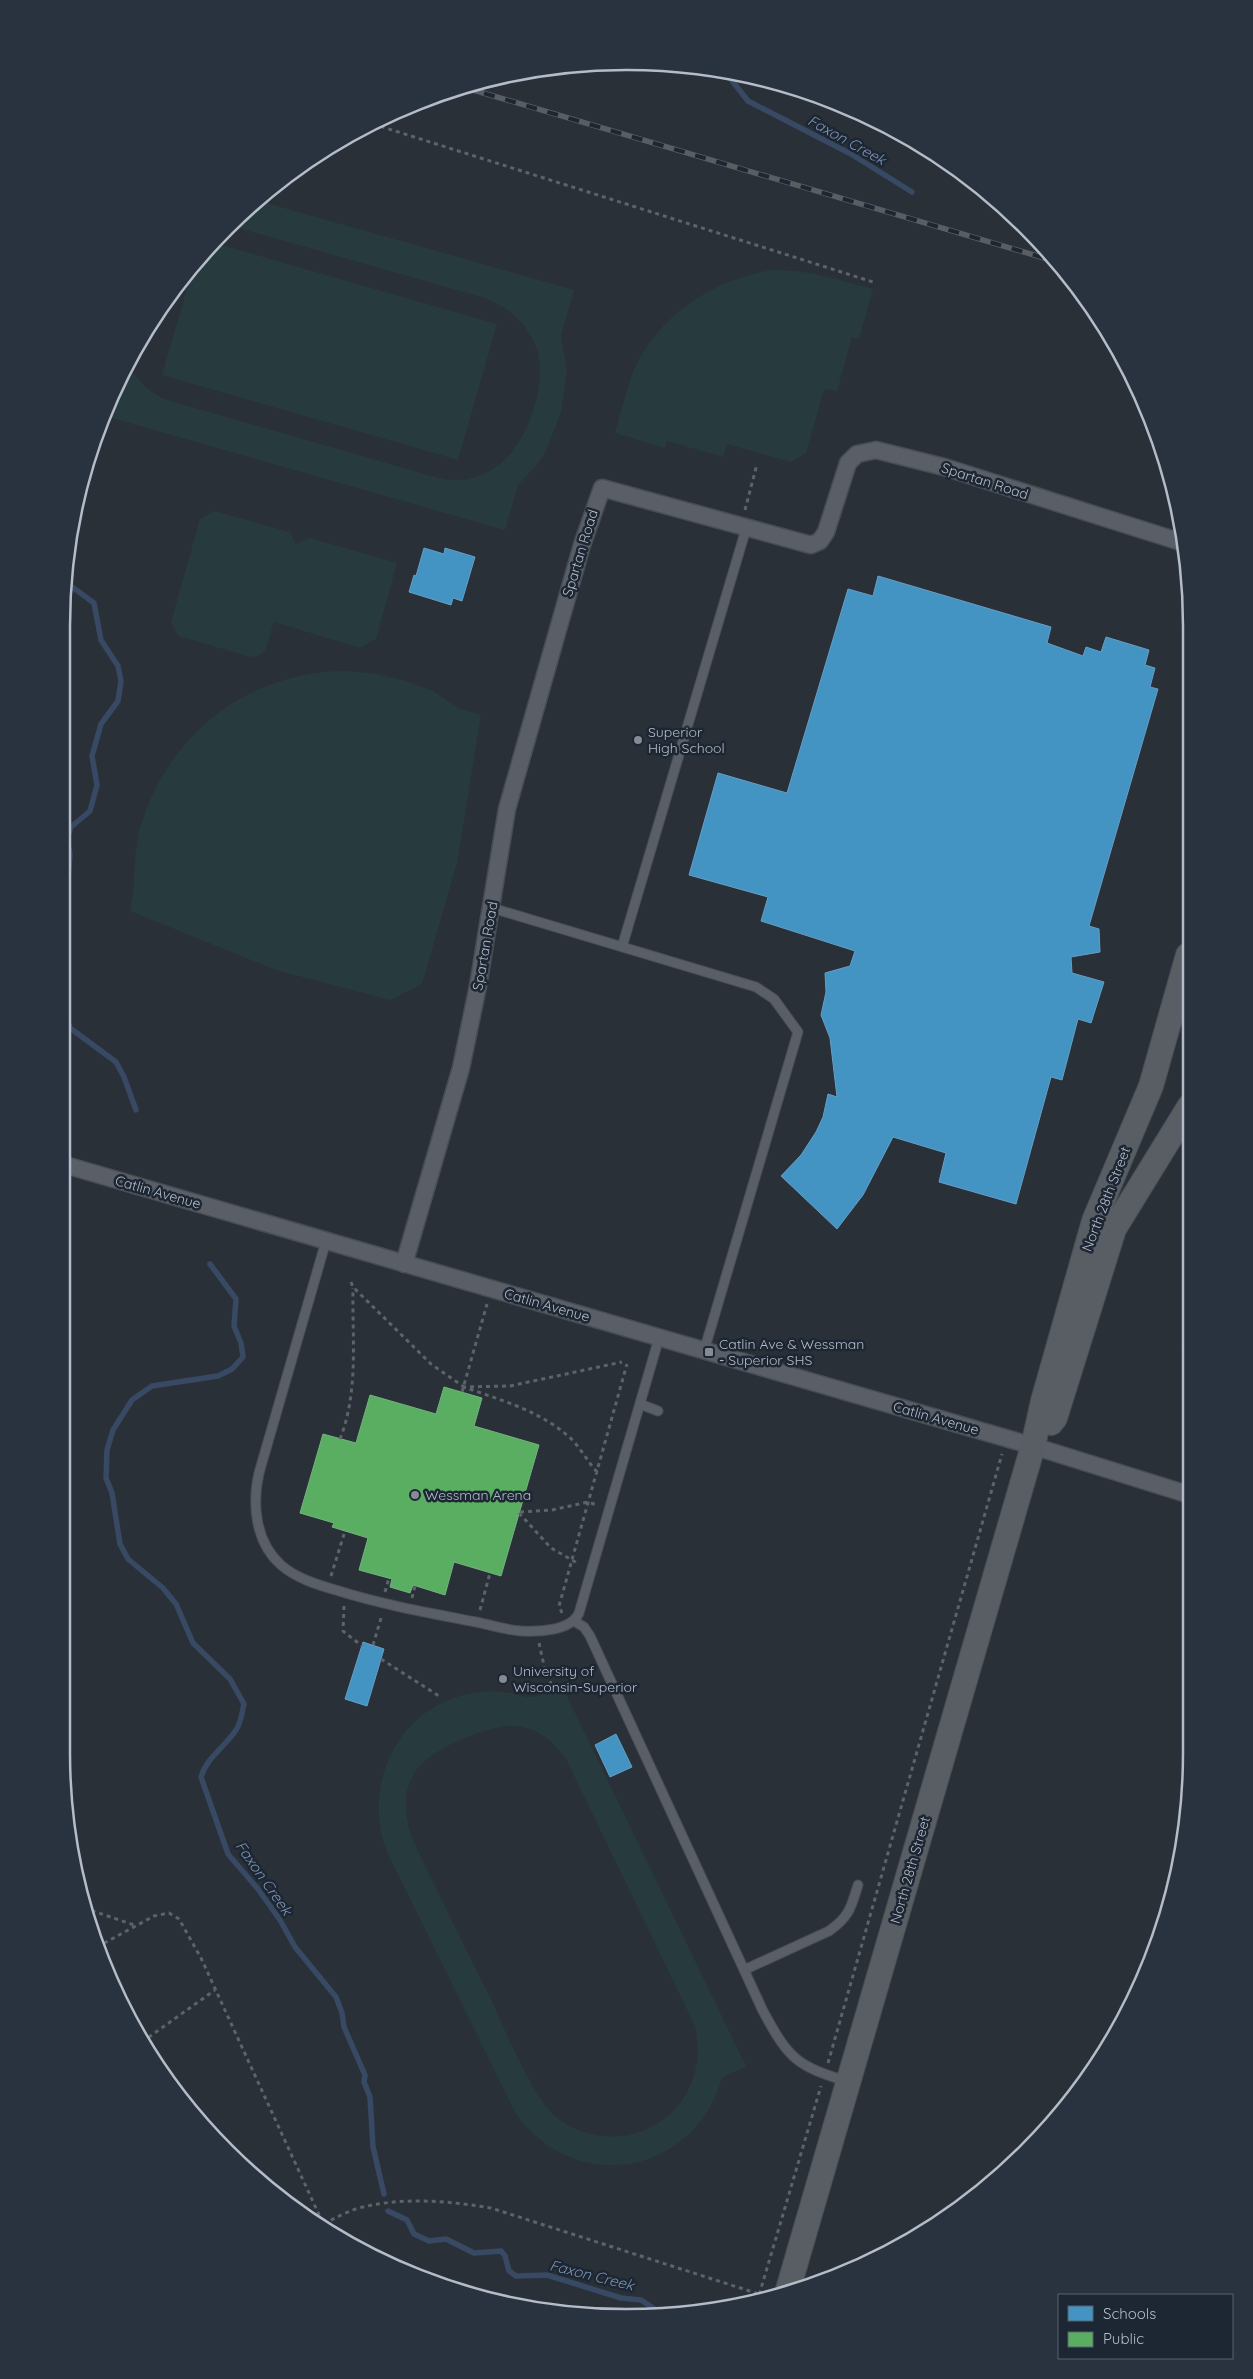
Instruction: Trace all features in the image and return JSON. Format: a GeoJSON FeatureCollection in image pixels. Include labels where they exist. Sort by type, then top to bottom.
{"type":"FeatureCollection","features":[{"type":"Feature","properties":{"kind":"main road","name":"North 28th Street"},"geometry":{"type":"LineString","coordinates":[[790,2284],[1032,1446],[1094,1221],[1151,1086],[1183,972]]}},
{"type":"Feature","properties":{"kind":"main road","name":"North 28th Street"},"geometry":{"type":"LineString","coordinates":[[1032,1446],[1055,1418],[1114,1229],[1183,1115]]}},
{"type":"Feature","properties":{"kind":"street","name":"Spartan Road"},"geometry":{"type":"LineString","coordinates":[[404,1264],[461,1068],[477,994],[507,809],[582,544],[602,488],[801,544],[817,543],[826,532],[848,463],[857,454],[876,450],[944,467],[1176,540]]}},
{"type":"Feature","properties":{"kind":"street","name":"Catlin Avenue"},"geometry":{"type":"LineString","coordinates":[[70,1166],[1006,1438],[1183,1492]]}},
{"type":"Feature","properties":{"kind":"lane"},"geometry":{"type":"LineString","coordinates":[[622,946],[743,528]]}},
{"type":"Feature","properties":{"kind":"lane"},"geometry":{"type":"LineString","coordinates":[[492,908],[756,987],[778,1003],[798,1032],[704,1351]]}},
{"type":"Feature","properties":{"kind":"lane"},"geometry":{"type":"LineString","coordinates":[[326,1241],[262,1461],[255,1502],[260,1534],[275,1559],[293,1574],[384,1604],[476,1622],[499,1629],[537,1631],[571,1623],[584,1627],[590,1636],[763,2011],[783,2045],[805,2067],[849,2082]]}},
{"type":"Feature","properties":{"kind":"lane"},"geometry":{"type":"LineString","coordinates":[[571,1623],[579,1613],[659,1338]]}},
{"type":"Feature","properties":{"kind":"lane"},"geometry":{"type":"LineString","coordinates":[[640,1404],[658,1411]]}},
{"type":"Feature","properties":{"kind":"lane"},"geometry":{"type":"LineString","coordinates":[[744,1970],[829,1931],[840,1923],[852,1908],[858,1885]]}},
{"type":"Feature","properties":{"kind":"path"},"geometry":{"type":"LineString","coordinates":[[381,126],[873,282]]}},
{"type":"Feature","properties":{"kind":"path"},"geometry":{"type":"LineString","coordinates":[[743,528],[758,464]]}},
{"type":"Feature","properties":{"kind":"path"},"geometry":{"type":"LineString","coordinates":[[340,1439],[346,1422],[352,1379],[353,1287],[351,1282]]}},
{"type":"Feature","properties":{"kind":"path"},"geometry":{"type":"LineString","coordinates":[[353,1287],[430,1364],[464,1387],[524,1408],[569,1436],[597,1472]]}},
{"type":"Feature","properties":{"kind":"path"},"geometry":{"type":"LineString","coordinates":[[462,1392],[492,1289]]}},
{"type":"Feature","properties":{"kind":"path"},"geometry":{"type":"LineString","coordinates":[[464,1387],[510,1386],[622,1362]]}},
{"type":"Feature","properties":{"kind":"path"},"geometry":{"type":"LineString","coordinates":[[571,1623],[559,1606],[628,1364]]}},
{"type":"Feature","properties":{"kind":"path"},"geometry":{"type":"LineString","coordinates":[[759,2293],[994,1486],[1006,1438]]}},
{"type":"Feature","properties":{"kind":"path"},"geometry":{"type":"LineString","coordinates":[[592,1569],[571,1561],[551,1548],[519,1512],[552,1510],[588,1502],[609,1508]]}},
{"type":"Feature","properties":{"kind":"path"},"geometry":{"type":"LineString","coordinates":[[328,1587],[345,1531]]}},
{"type":"Feature","properties":{"kind":"path"},"geometry":{"type":"LineString","coordinates":[[476,1622],[490,1573]]}},
{"type":"Feature","properties":{"kind":"path"},"geometry":{"type":"LineString","coordinates":[[345,1592],[343,1631],[362,1646]]}},
{"type":"Feature","properties":{"kind":"path"},"geometry":{"type":"LineString","coordinates":[[374,1645],[384,1604]]}},
{"type":"Feature","properties":{"kind":"path"},"geometry":{"type":"LineString","coordinates":[[537,1631],[545,1670],[553,1688]]}},
{"type":"Feature","properties":{"kind":"path"},"geometry":{"type":"LineString","coordinates":[[381,1659],[439,1696]]}},
{"type":"Feature","properties":{"kind":"path"},"geometry":{"type":"LineString","coordinates":[[94,1911],[137,1926]]}},
{"type":"Feature","properties":{"kind":"path"},"geometry":{"type":"LineString","coordinates":[[104,1943],[154,1916],[169,1913],[178,1919],[201,1958],[320,2217]]}},
{"type":"Feature","properties":{"kind":"path"},"geometry":{"type":"LineString","coordinates":[[149,2037],[215,1990]]}},
{"type":"Feature","properties":{"kind":"path"},"geometry":{"type":"LineString","coordinates":[[328,2222],[362,2207],[391,2203],[462,2203],[491,2208],[757,2293]]}},
{"type":"Feature","properties":{"kind":"green space"},"geometry":{"type":"Polygon","coordinates":[[[266,203],[574,290],[561,336],[567,370],[561,412],[546,451],[536,466],[518,485],[505,530],[111,418],[132,371],[144,386],[167,400],[438,478],[456,480],[473,478],[500,464],[521,439],[536,400],[540,377],[538,354],[527,329],[507,310],[482,297],[238,228],[266,203]]]}},
{"type":"Feature","properties":{"kind":"green space"},"geometry":{"type":"Polygon","coordinates":[[[222,245],[497,324],[458,460],[162,375],[189,284],[222,245]]]}},
{"type":"Feature","properties":{"kind":"green space"},"geometry":{"type":"Polygon","coordinates":[[[772,270],[811,273],[873,289],[859,339],[852,337],[837,391],[824,389],[806,453],[791,462],[727,444],[723,457],[667,441],[665,448],[615,433],[634,370],[658,332],[673,316],[709,291],[750,275],[772,270]]]}},
{"type":"Feature","properties":{"kind":"green space"},"geometry":{"type":"Polygon","coordinates":[[[214,511],[290,532],[296,544],[310,538],[397,563],[376,639],[360,648],[274,622],[265,651],[254,658],[178,636],[171,622],[200,519],[214,511]]]}},
{"type":"Feature","properties":{"kind":"green space"},"geometry":{"type":"Polygon","coordinates":[[[346,671],[377,674],[409,682],[433,691],[458,708],[481,715],[457,863],[422,984],[390,1000],[276,970],[130,911],[139,832],[151,798],[168,766],[190,739],[215,716],[244,697],[276,683],[310,674],[346,671]]]}},
{"type":"Feature","properties":{"kind":"green space"},"geometry":{"type":"Polygon","coordinates":[[[561,1684],[746,2066],[722,2078],[708,2111],[686,2136],[660,2154],[631,2164],[600,2164],[569,2157],[541,2140],[516,2114],[387,1852],[380,1826],[379,1800],[383,1775],[392,1752],[406,1731],[425,1713],[447,1700],[473,1693],[484,1691],[499,1692],[533,1697],[561,1684]],[[506,1726],[467,1737],[452,1743],[427,1759],[408,1785],[406,1812],[410,1832],[527,2077],[545,2105],[567,2125],[582,2132],[597,2135],[629,2135],[658,2123],[671,2113],[686,2094],[695,2073],[697,2061],[698,2050],[695,2026],[566,1759],[554,1745],[540,1734],[524,1727],[506,1726]]]}},
{"type":"Feature","properties":{"kind":"building: Schools"},"geometry":{"type":"Polygon","coordinates":[[[424,548],[444,554],[445,548],[475,557],[462,601],[453,598],[451,605],[409,592],[424,548]]]}},
{"type":"Feature","properties":{"kind":"building: Schools"},"geometry":{"type":"Polygon","coordinates":[[[878,576],[1051,627],[1047,643],[1083,656],[1086,647],[1101,652],[1106,637],[1149,650],[1145,665],[1155,668],[1150,687],[1158,689],[1089,926],[1099,929],[1100,952],[1071,957],[1072,973],[1104,982],[1091,1023],[1078,1019],[1062,1080],[1051,1077],[1016,1204],[939,1182],[946,1153],[893,1137],[863,1195],[837,1229],[781,1176],[801,1155],[816,1132],[823,1117],[828,1094],[837,1097],[830,1038],[821,1015],[826,992],[825,973],[850,966],[855,951],[761,921],[768,897],[689,875],[718,773],[787,793],[848,589],[873,596],[878,576]]]}},
{"type":"Feature","properties":{"kind":"building: Schools"},"geometry":{"type":"Polygon","coordinates":[[[363,1642],[384,1649],[367,1706],[345,1699],[363,1642]]]}},
{"type":"Feature","properties":{"kind":"building: Schools"},"geometry":{"type":"Polygon","coordinates":[[[616,1734],[632,1767],[610,1777],[595,1745],[616,1734]]]}},
{"type":"Feature","properties":{"kind":"building: Public","name":"Wessman Arena"},"geometry":{"type":"Polygon","coordinates":[[[444,1387],[482,1398],[474,1426],[539,1445],[501,1576],[454,1562],[445,1595],[413,1585],[410,1593],[390,1587],[392,1579],[359,1570],[368,1538],[332,1527],[334,1523],[300,1513],[323,1434],[356,1443],[370,1395],[436,1414],[444,1387]]]}},
{"type":"Feature","properties":{"kind":"waterway","name":"Faxon Creek"},"geometry":{"type":"LineString","coordinates":[[732,80],[748,101],[851,154],[912,192]]}},
{"type":"Feature","properties":{"kind":"waterway","name":"Faxon Creek"},"geometry":{"type":"LineString","coordinates":[[70,830],[90,811],[97,785],[92,756],[101,724],[118,701],[121,681],[118,666],[101,640],[94,603],[71,586]]}},
{"type":"Feature","properties":{"kind":"waterway","name":"Faxon Creek"},"geometry":{"type":"LineString","coordinates":[[70,1028],[116,1062],[124,1077],[136,1110]]}},
{"type":"Feature","properties":{"kind":"waterway","name":"Faxon Creek"},"geometry":{"type":"LineString","coordinates":[[210,1264],[236,1299],[234,1326],[241,1343],[243,1357],[232,1369],[218,1376],[152,1386],[132,1400],[113,1430],[107,1450],[106,1478],[112,1493],[120,1544],[128,1559],[163,1588],[176,1604],[193,1643],[230,1679],[244,1704],[238,1727],[207,1764],[201,1777],[228,1854],[258,1889],[280,1920],[295,1947],[336,1997],[342,2013],[344,2027],[365,2075],[364,2082],[370,2097],[373,2147],[384,2194]]}},
{"type":"Feature","properties":{"kind":"waterway","name":"Faxon Creek"},"geometry":{"type":"LineString","coordinates":[[388,2211],[407,2220],[414,2234],[429,2241],[446,2239],[474,2253],[501,2251],[505,2256],[509,2271],[516,2276],[547,2275],[621,2298],[641,2300],[653,2308]]}},
{"type":"Feature","properties":{"kind":"railway"},"geometry":{"type":"LineString","coordinates":[[476,91],[1043,258]]}},
{"type":"Feature","properties":{"kind":"place","name":"Superior High School"},"geometry":{"type":"Point","coordinates":[638,740]}},
{"type":"Feature","properties":{"kind":"place","name":"Catlin Ave & Wessman - Superior SHS"},"geometry":{"type":"Point","coordinates":[709,1352]}},
{"type":"Feature","properties":{"kind":"place","name":"Wessman Arena"},"geometry":{"type":"Point","coordinates":[415,1495]}},
{"type":"Feature","properties":{"kind":"place","name":"University of Wisconsin-Superior"},"geometry":{"type":"Point","coordinates":[503,1679]}}]}
